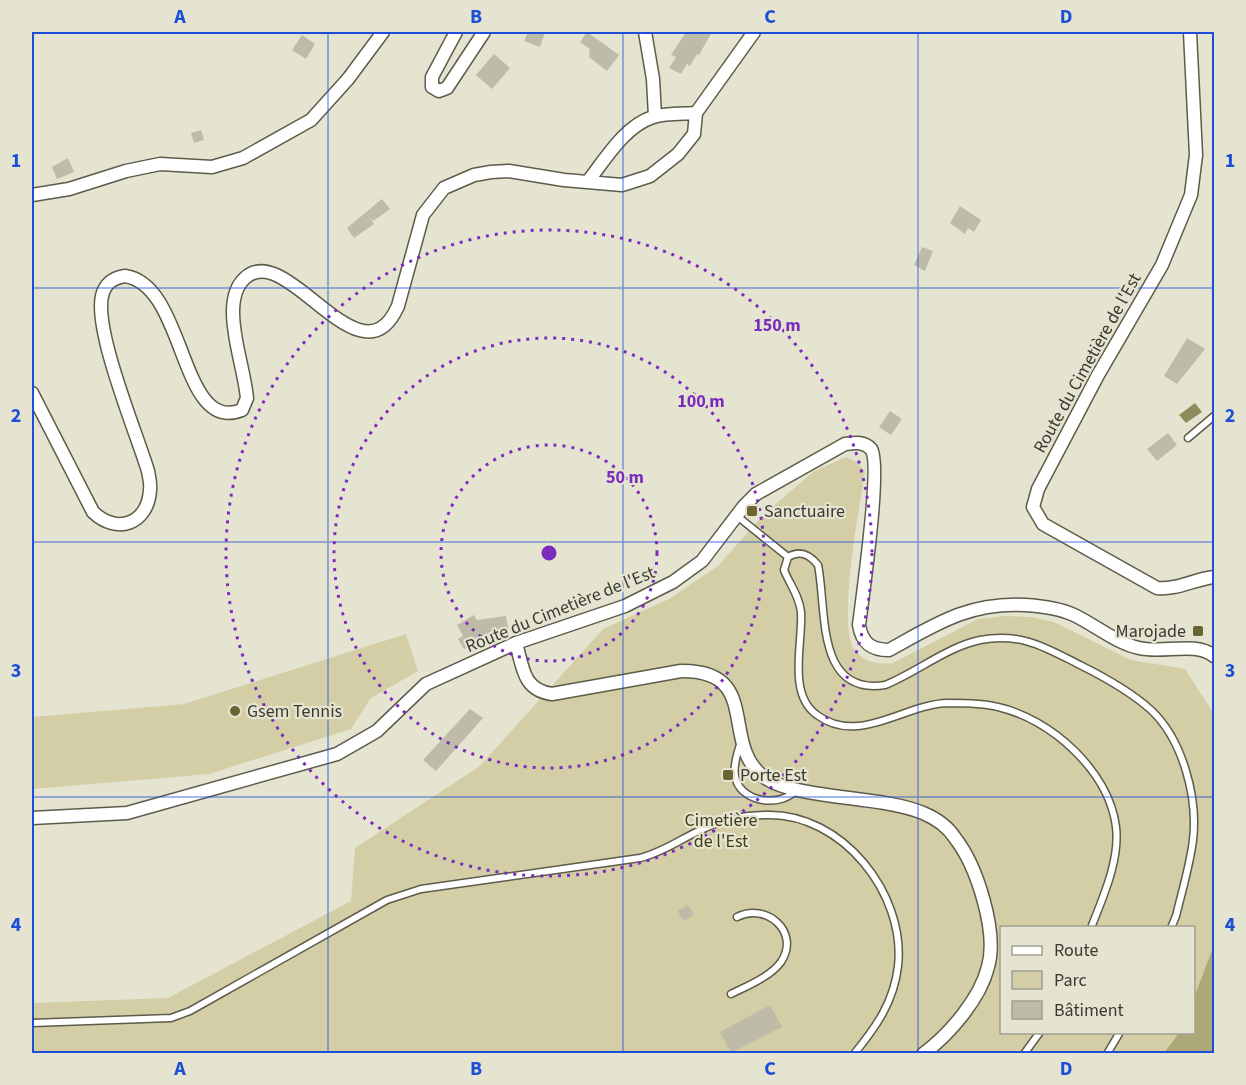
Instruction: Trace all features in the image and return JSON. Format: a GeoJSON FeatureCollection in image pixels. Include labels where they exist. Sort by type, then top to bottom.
{"type":"FeatureCollection","features":[{"type":"Feature","properties":{"kind":"street"},"geometry":{"type":"LineString","coordinates":[[32,195],[69,189],[126,171],[160,164],[212,167],[243,158],[311,120],[348,79],[383,32]]}},
{"type":"Feature","properties":{"kind":"street"},"geometry":{"type":"LineString","coordinates":[[456,32],[448,52],[432,77],[432,87],[439,91],[447,88],[484,32]]}},
{"type":"Feature","properties":{"kind":"street"},"geometry":{"type":"LineString","coordinates":[[645,32],[653,79],[655,116]]}},
{"type":"Feature","properties":{"kind":"street"},"geometry":{"type":"LineString","coordinates":[[32,393],[93,512],[103,521],[126,524],[137,518],[146,507],[150,490],[148,471],[101,323],[103,293],[107,284],[125,276],[143,281],[149,287],[166,312],[198,391],[206,404],[221,414],[232,414],[242,410],[247,398],[233,311],[234,294],[248,275],[257,271],[278,274],[326,311],[352,327],[375,329],[392,319],[423,214],[444,188],[474,175],[491,172],[509,171],[564,180],[589,180],[622,185],[650,176],[678,154],[694,134],[696,113],[754,32]]}},
{"type":"Feature","properties":{"kind":"street","name":"Route du Cimetière de l'Est"},"geometry":{"type":"LineString","coordinates":[[1190,32],[1196,155],[1191,195],[1162,266],[1092,386],[1038,489],[1034,507],[1043,524],[1157,588],[1166,589],[1201,578],[1215,577]]}},
{"type":"Feature","properties":{"kind":"street"},"geometry":{"type":"LineString","coordinates":[[589,180],[633,128],[655,116],[696,113]]}},
{"type":"Feature","properties":{"kind":"street","name":"Route du Cimetière de l'Est"},"geometry":{"type":"LineString","coordinates":[[32,818],[128,813],[337,754],[377,731],[426,684],[516,643],[625,606],[674,582],[702,561],[756,494],[845,444],[859,442],[870,448],[875,457],[874,487],[859,625],[861,638],[867,645],[877,650],[889,650],[965,610],[1002,604],[1040,606],[1072,614],[1133,647],[1165,652],[1204,650],[1215,656]]}},
{"type":"Feature","properties":{"kind":"street"},"geometry":{"type":"LineString","coordinates":[[516,643],[529,682],[538,692],[552,694],[681,671],[702,671],[716,676],[730,692],[750,762],[766,779],[797,789],[903,807],[923,813],[939,822],[955,837],[967,858],[986,912],[991,939],[988,967],[979,989],[964,1011],[935,1045],[923,1053]]}},
{"type":"Feature","properties":{"kind":"lane"},"geometry":{"type":"LineString","coordinates":[[1188,438],[1215,416]]}},
{"type":"Feature","properties":{"kind":"lane"},"geometry":{"type":"LineString","coordinates":[[736,516],[788,557]]}},
{"type":"Feature","properties":{"kind":"lane"},"geometry":{"type":"LineString","coordinates":[[788,557],[802,553],[812,556],[818,565],[829,646],[835,663],[847,678],[858,685],[872,687],[885,685],[979,640],[1019,638],[1035,642],[1107,679],[1152,711],[1180,752],[1193,796],[1193,840],[1176,916],[1171,926]]}},
{"type":"Feature","properties":{"kind":"lane"},"geometry":{"type":"LineString","coordinates":[[788,557],[784,570],[797,595],[801,611],[800,682],[806,705],[817,716],[844,726],[861,727],[946,703],[998,706],[1042,725],[1076,749],[1103,788],[1116,827],[1111,877],[1091,926]]}},
{"type":"Feature","properties":{"kind":"lane"},"geometry":{"type":"LineString","coordinates":[[742,739],[735,771],[736,781],[743,791],[756,799],[770,800],[792,795],[797,789]]}},
{"type":"Feature","properties":{"kind":"lane"},"geometry":{"type":"LineString","coordinates":[[32,1023],[171,1018],[190,1011],[403,894],[639,858],[660,852],[717,823],[769,814],[809,825],[854,852],[876,877],[890,905],[898,950],[894,984],[881,1018],[854,1053]]}},
{"type":"Feature","properties":{"kind":"lane"},"geometry":{"type":"LineString","coordinates":[[731,994],[775,969],[782,960],[787,945],[781,926],[767,914],[748,913],[737,917]]}},
{"type":"Feature","properties":{"kind":"lane"},"geometry":{"type":"LineString","coordinates":[[1024,1053],[1038,1034]]}},
{"type":"Feature","properties":{"kind":"lane"},"geometry":{"type":"LineString","coordinates":[[1107,1053],[1119,1034]]}},
{"type":"Feature","properties":{"kind":"green space","name":"Cimetière de l'Est"},"geometry":{"type":"Polygon","coordinates":[[[846,457],[857,462],[865,471],[848,592],[850,638],[855,651],[863,658],[877,663],[893,663],[978,619],[1004,616],[1030,617],[1054,622],[1131,660],[1185,669],[1214,714],[1214,945],[1195,994],[1195,926],[1000,926],[1000,1034],[1178,1034],[1164,1053],[32,1054],[32,1003],[168,998],[351,901],[355,848],[480,766],[603,629],[669,599],[718,566],[763,515],[813,472],[846,457]]]}},
{"type":"Feature","properties":{"kind":"green space","name":"Gsem Tennis"},"geometry":{"type":"Polygon","coordinates":[[[406,634],[418,671],[371,698],[351,729],[209,774],[32,789],[32,717],[184,704],[406,634]]]}},
{"type":"Feature","properties":{"kind":"shaded area"},"geometry":{"type":"Polygon","coordinates":[[[1195,403],[1202,412],[1186,423],[1179,415],[1195,403]]]}},
{"type":"Feature","properties":{"kind":"shaded area"},"geometry":{"type":"Polygon","coordinates":[[[1214,945],[1214,1053],[1164,1053],[1178,1034],[1195,1034],[1195,994],[1214,945]]]}},
{"type":"Feature","properties":{"kind":"building"},"geometry":{"type":"Polygon","coordinates":[[[528,32],[545,32],[540,47],[524,41],[528,32]]]}},
{"type":"Feature","properties":{"kind":"building"},"geometry":{"type":"Polygon","coordinates":[[[587,32],[619,55],[607,71],[589,57],[590,49],[580,42],[587,32]]]}},
{"type":"Feature","properties":{"kind":"building"},"geometry":{"type":"Polygon","coordinates":[[[686,32],[712,32],[699,55],[697,54],[690,66],[687,64],[681,74],[669,68],[676,57],[671,55],[686,32]]]}},
{"type":"Feature","properties":{"kind":"building"},"geometry":{"type":"Polygon","coordinates":[[[302,35],[315,44],[306,59],[292,50],[302,35]]]}},
{"type":"Feature","properties":{"kind":"building"},"geometry":{"type":"Polygon","coordinates":[[[494,54],[510,68],[492,89],[476,75],[494,54]]]}},
{"type":"Feature","properties":{"kind":"building"},"geometry":{"type":"Polygon","coordinates":[[[201,130],[204,140],[194,143],[191,133],[201,130]]]}},
{"type":"Feature","properties":{"kind":"building"},"geometry":{"type":"Polygon","coordinates":[[[68,158],[74,172],[57,179],[52,167],[68,158]]]}},
{"type":"Feature","properties":{"kind":"building"},"geometry":{"type":"Polygon","coordinates":[[[382,199],[390,209],[373,221],[368,216],[374,224],[354,238],[347,228],[382,199]]]}},
{"type":"Feature","properties":{"kind":"building"},"geometry":{"type":"Polygon","coordinates":[[[960,206],[981,220],[974,232],[968,228],[965,234],[950,223],[960,206]]]}},
{"type":"Feature","properties":{"kind":"building"},"geometry":{"type":"Polygon","coordinates":[[[922,247],[933,251],[925,271],[914,265],[922,247]]]}},
{"type":"Feature","properties":{"kind":"building"},"geometry":{"type":"Polygon","coordinates":[[[1187,338],[1205,349],[1177,384],[1164,376],[1187,338]]]}},
{"type":"Feature","properties":{"kind":"building"},"geometry":{"type":"Polygon","coordinates":[[[890,411],[902,419],[891,435],[879,427],[890,411]]]}},
{"type":"Feature","properties":{"kind":"building"},"geometry":{"type":"Polygon","coordinates":[[[1168,433],[1177,445],[1157,461],[1147,449],[1168,433]]]}},
{"type":"Feature","properties":{"kind":"building"},"geometry":{"type":"Polygon","coordinates":[[[474,615],[477,620],[506,616],[509,633],[488,636],[464,649],[458,639],[463,636],[457,625],[474,615]]]}},
{"type":"Feature","properties":{"kind":"building"},"geometry":{"type":"Polygon","coordinates":[[[470,709],[483,718],[436,771],[423,760],[470,709]]]}},
{"type":"Feature","properties":{"kind":"building"},"geometry":{"type":"Polygon","coordinates":[[[688,905],[694,915],[683,921],[678,911],[688,905]]]}},
{"type":"Feature","properties":{"kind":"building"},"geometry":{"type":"Polygon","coordinates":[[[770,1005],[782,1027],[731,1053],[720,1032],[770,1005]]]}},
{"type":"Feature","properties":{"kind":"place","name":"Sanctuaire"},"geometry":{"type":"Point","coordinates":[752,511]}},
{"type":"Feature","properties":{"kind":"place","name":"Marojade"},"geometry":{"type":"Point","coordinates":[1198,631]}},
{"type":"Feature","properties":{"kind":"place","name":"Gsem Tennis"},"geometry":{"type":"Point","coordinates":[235,711]}},
{"type":"Feature","properties":{"kind":"place","name":"Porte Est"},"geometry":{"type":"Point","coordinates":[728,775]}}]}
